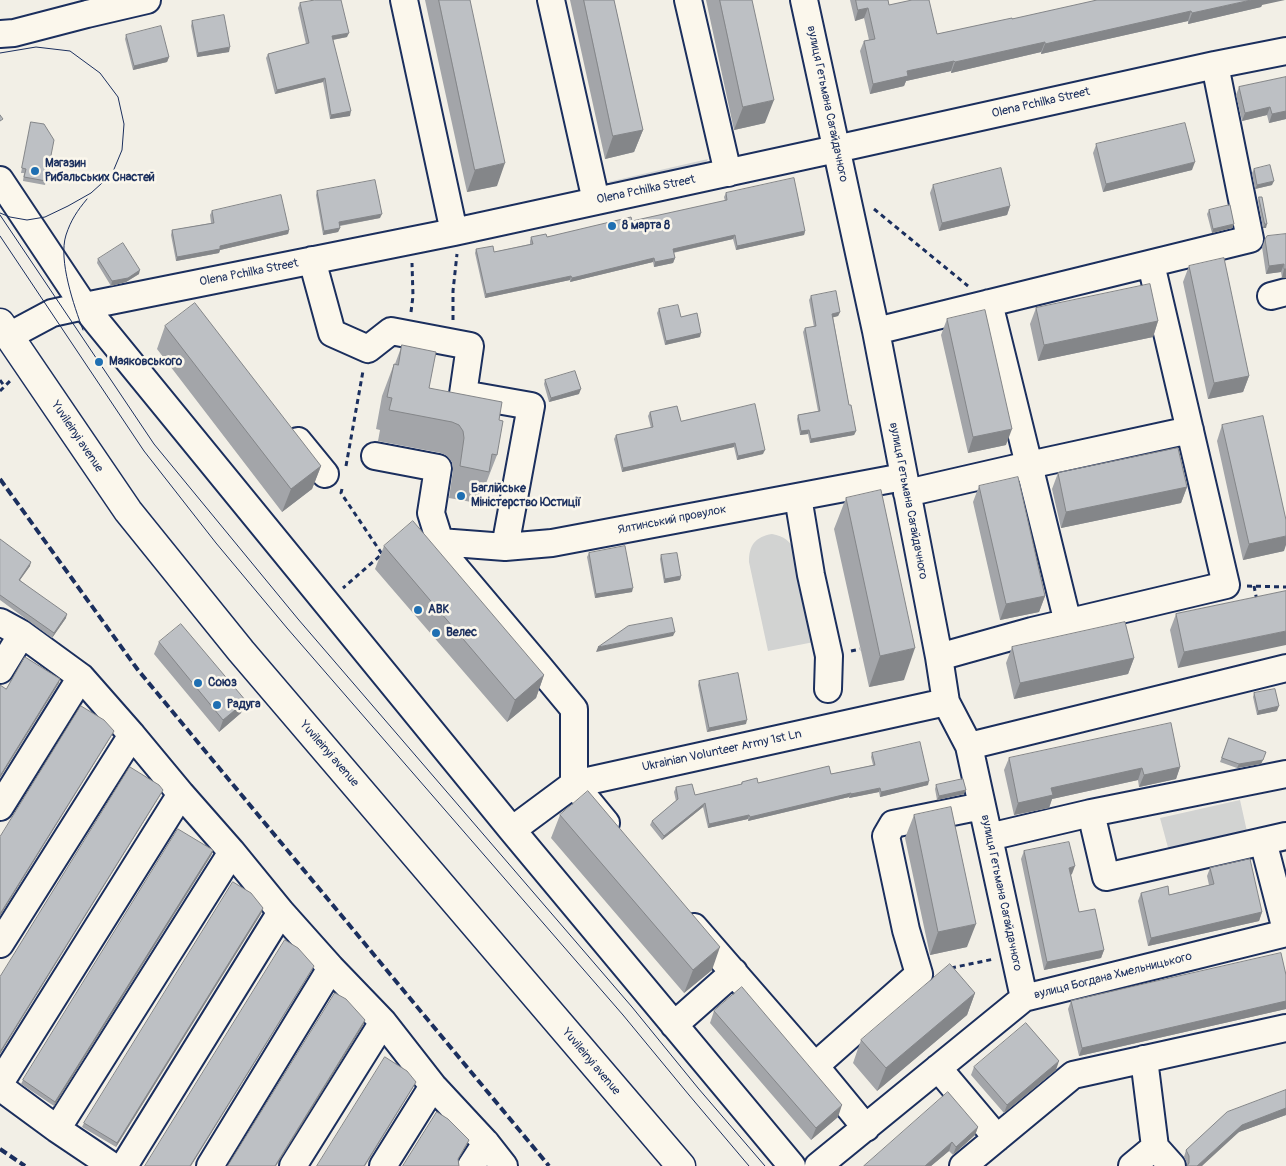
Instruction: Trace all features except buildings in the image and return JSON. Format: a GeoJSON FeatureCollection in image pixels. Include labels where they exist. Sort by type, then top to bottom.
{"type":"FeatureCollection","features":[{"type":"Feature","properties":{"kind":"main road","name":"Yuvileinyi avenue"},"geometry":{"type":"LineString","coordinates":[[4,329],[128,511],[235,644],[681,1166]]}},
{"type":"Feature","properties":{"kind":"street"},"geometry":{"type":"LineString","coordinates":[[0,34],[14,33],[146,0]]}},
{"type":"Feature","properties":{"kind":"street"},"geometry":{"type":"LineString","coordinates":[[404,0],[454,232]]}},
{"type":"Feature","properties":{"kind":"street"},"geometry":{"type":"LineString","coordinates":[[551,0],[596,201]]}},
{"type":"Feature","properties":{"kind":"street"},"geometry":{"type":"LineString","coordinates":[[688,0],[728,173]]}},
{"type":"Feature","properties":{"kind":"street","name":"вулиця Гетьмана Сагайдачного"},"geometry":{"type":"LineString","coordinates":[[804,0],[876,330],[946,702],[969,746],[1024,998]]}},
{"type":"Feature","properties":{"kind":"street","name":"Olena Pchilka Street"},"geometry":{"type":"LineString","coordinates":[[4,329],[84,306],[454,232],[1286,51]]}},
{"type":"Feature","properties":{"kind":"street"},"geometry":{"type":"LineString","coordinates":[[876,330],[1250,239],[1215,65]]}},
{"type":"Feature","properties":{"kind":"street"},"geometry":{"type":"LineString","coordinates":[[0,180],[84,306],[512,830],[792,1166]]}},
{"type":"Feature","properties":{"kind":"street"},"geometry":{"type":"LineString","coordinates":[[312,260],[332,333],[368,349],[391,331],[470,346],[463,394],[531,406],[505,547]]}},
{"type":"Feature","properties":{"kind":"street"},"geometry":{"type":"LineString","coordinates":[[939,657],[1032,631],[1226,585],[1151,264]]}},
{"type":"Feature","properties":{"kind":"street"},"geometry":{"type":"LineString","coordinates":[[176,288],[193,310]]}},
{"type":"Feature","properties":{"kind":"street"},"geometry":{"type":"LineString","coordinates":[[989,303],[1068,623]]}},
{"type":"Feature","properties":{"kind":"street"},"geometry":{"type":"LineString","coordinates":[[282,421],[338,476]]}},
{"type":"Feature","properties":{"kind":"street","name":"Ялтинський провулок"},"geometry":{"type":"LineString","coordinates":[[440,542],[505,547],[552,543],[798,497],[905,485],[1029,464],[1190,430]]}},
{"type":"Feature","properties":{"kind":"street"},"geometry":{"type":"LineString","coordinates":[[375,456],[438,468],[431,513],[447,558],[574,710],[574,784],[620,839]]}},
{"type":"Feature","properties":{"kind":"street"},"geometry":{"type":"LineString","coordinates":[[798,497],[811,575],[828,656],[828,689]]}},
{"type":"Feature","properties":{"kind":"street"},"geometry":{"type":"LineString","coordinates":[[0,670],[11,628],[81,677],[132,734],[281,912],[330,968],[382,1022],[433,1086],[486,1143],[504,1166]]}},
{"type":"Feature","properties":{"kind":"street"},"geometry":{"type":"LineString","coordinates":[[969,746],[1286,668]]}},
{"type":"Feature","properties":{"kind":"street"},"geometry":{"type":"LineString","coordinates":[[0,807],[81,677]]}},
{"type":"Feature","properties":{"kind":"street","name":"Ukrainian Volunteer Army 1st Ln"},"geometry":{"type":"LineString","coordinates":[[512,830],[574,784],[946,702]]}},
{"type":"Feature","properties":{"kind":"street"},"geometry":{"type":"LineString","coordinates":[[0,944],[132,734]]}},
{"type":"Feature","properties":{"kind":"street"},"geometry":{"type":"LineString","coordinates":[[989,837],[1092,813],[1286,774]]}},
{"type":"Feature","properties":{"kind":"street"},"geometry":{"type":"LineString","coordinates":[[112,1166],[57,1129],[0,1085],[181,794]]}},
{"type":"Feature","properties":{"kind":"street"},"geometry":{"type":"LineString","coordinates":[[815,1066],[919,974],[906,930],[886,836],[893,824],[982,806]]}},
{"type":"Feature","properties":{"kind":"street"},"geometry":{"type":"LineString","coordinates":[[1092,813],[1106,877],[1274,838],[1286,932]]}},
{"type":"Feature","properties":{"kind":"street"},"geometry":{"type":"LineString","coordinates":[[57,1129],[232,852]]}},
{"type":"Feature","properties":{"kind":"street"},"geometry":{"type":"LineString","coordinates":[[676,906],[815,1066],[866,1128]]}},
{"type":"Feature","properties":{"kind":"street"},"geometry":{"type":"LineString","coordinates":[[124,1166],[281,912]]}},
{"type":"Feature","properties":{"kind":"street","name":"вулиця Богдана Хмельницького"},"geometry":{"type":"LineString","coordinates":[[818,1166],[1024,998],[1286,932]]}},
{"type":"Feature","properties":{"kind":"street"},"geometry":{"type":"LineString","coordinates":[[210,1166],[330,968]]}},
{"type":"Feature","properties":{"kind":"street"},"geometry":{"type":"LineString","coordinates":[[674,1025],[734,972]]}},
{"type":"Feature","properties":{"kind":"street"},"geometry":{"type":"LineString","coordinates":[[293,1166],[382,1022]]}},
{"type":"Feature","properties":{"kind":"street"},"geometry":{"type":"LineString","coordinates":[[963,1166],[1073,1075],[1286,1028]]}},
{"type":"Feature","properties":{"kind":"street"},"geometry":{"type":"LineString","coordinates":[[1144,1059],[1154,1147],[1172,1166]]}},
{"type":"Feature","properties":{"kind":"street"},"geometry":{"type":"LineString","coordinates":[[938,1068],[997,1138]]}},
{"type":"Feature","properties":{"kind":"street"},"geometry":{"type":"LineString","coordinates":[[383,1166],[433,1086]]}},
{"type":"Feature","properties":{"kind":"street"},"geometry":{"type":"LineString","coordinates":[[471,1166],[486,1143]]}},
{"type":"Feature","properties":{"kind":"street"},"geometry":{"type":"LineString","coordinates":[[1132,1166],[1154,1147]]}},
{"type":"Feature","properties":{"kind":"path"},"geometry":{"type":"LineString","coordinates":[[844,185],[989,303]]}},
{"type":"Feature","properties":{"kind":"path"},"geometry":{"type":"LineString","coordinates":[[453,343],[453,291],[458,249],[454,232]]}},
{"type":"Feature","properties":{"kind":"path"},"geometry":{"type":"LineString","coordinates":[[412,296],[413,289]]}},
{"type":"Feature","properties":{"kind":"path"},"geometry":{"type":"LineString","coordinates":[[326,603],[382,554],[341,493],[338,476],[368,349]]}},
{"type":"Feature","properties":{"kind":"path"},"geometry":{"type":"LineString","coordinates":[[0,380],[4,387]]}},
{"type":"Feature","properties":{"kind":"path"},"geometry":{"type":"LineString","coordinates":[[1226,585],[1286,587]]}},
{"type":"Feature","properties":{"kind":"path"},"geometry":{"type":"LineString","coordinates":[[1254,586],[1257,603]]}},
{"type":"Feature","properties":{"kind":"path"},"geometry":{"type":"LineString","coordinates":[[919,974],[1015,956]]}},
{"type":"Feature","properties":{"kind":"shaded area"},"geometry":{"type":"Polygon","coordinates":[[[708,159],[704,165],[617,186],[608,182],[708,159]]]}},
{"type":"Feature","properties":{"kind":"shaded area"},"geometry":{"type":"Polygon","coordinates":[[[772,534],[786,540],[795,553],[814,642],[768,651],[749,562],[750,551],[754,543],[761,537],[772,534]]]}},
{"type":"Feature","properties":{"kind":"shaded area"},"geometry":{"type":"Polygon","coordinates":[[[1240,800],[1248,836],[1170,855],[1160,818],[1240,800]]]}},
{"type":"Feature","properties":{"kind":"tram line"},"geometry":{"type":"LineString","coordinates":[[0,53],[36,47],[70,51],[100,73],[118,97],[124,124],[122,150],[112,174],[91,193],[45,217],[27,220],[0,213]]}},
{"type":"Feature","properties":{"kind":"tram line"},"geometry":{"type":"LineString","coordinates":[[83,330],[75,309],[65,270],[64,245],[72,220],[87,199]]}},
{"type":"Feature","properties":{"kind":"tram line"},"geometry":{"type":"LineString","coordinates":[[0,215],[154,444],[298,619],[632,1007],[765,1166]]}},
{"type":"Feature","properties":{"kind":"tram line"},"geometry":{"type":"LineString","coordinates":[[0,236],[144,451],[216,543],[287,628],[623,1015],[749,1166]]}},
{"type":"Feature","properties":{"kind":"railway"},"geometry":{"type":"LineString","coordinates":[[0,479],[138,670],[549,1166]]}},
{"type":"Feature","properties":{"kind":"railway"},"geometry":{"type":"LineString","coordinates":[[0,1149],[25,1166]]}},
{"type":"Feature","properties":{"kind":"place","name":"Магазин Рибальських Снастей"},"geometry":{"type":"Point","coordinates":[35,171]}},
{"type":"Feature","properties":{"kind":"place","name":"8 марта 8"},"geometry":{"type":"Point","coordinates":[612,226]}},
{"type":"Feature","properties":{"kind":"place","name":"Маяковського"},"geometry":{"type":"Point","coordinates":[99,362]}},
{"type":"Feature","properties":{"kind":"place","name":"Баглійське Міністерство Юстиції"},"geometry":{"type":"Point","coordinates":[461,496]}},
{"type":"Feature","properties":{"kind":"place","name":"АВК"},"geometry":{"type":"Point","coordinates":[418,610]}},
{"type":"Feature","properties":{"kind":"place","name":"Велес"},"geometry":{"type":"Point","coordinates":[436,633]}},
{"type":"Feature","properties":{"kind":"place","name":"Союз"},"geometry":{"type":"Point","coordinates":[198,683]}},
{"type":"Feature","properties":{"kind":"place","name":"Радуга"},"geometry":{"type":"Point","coordinates":[217,705]}}]}
